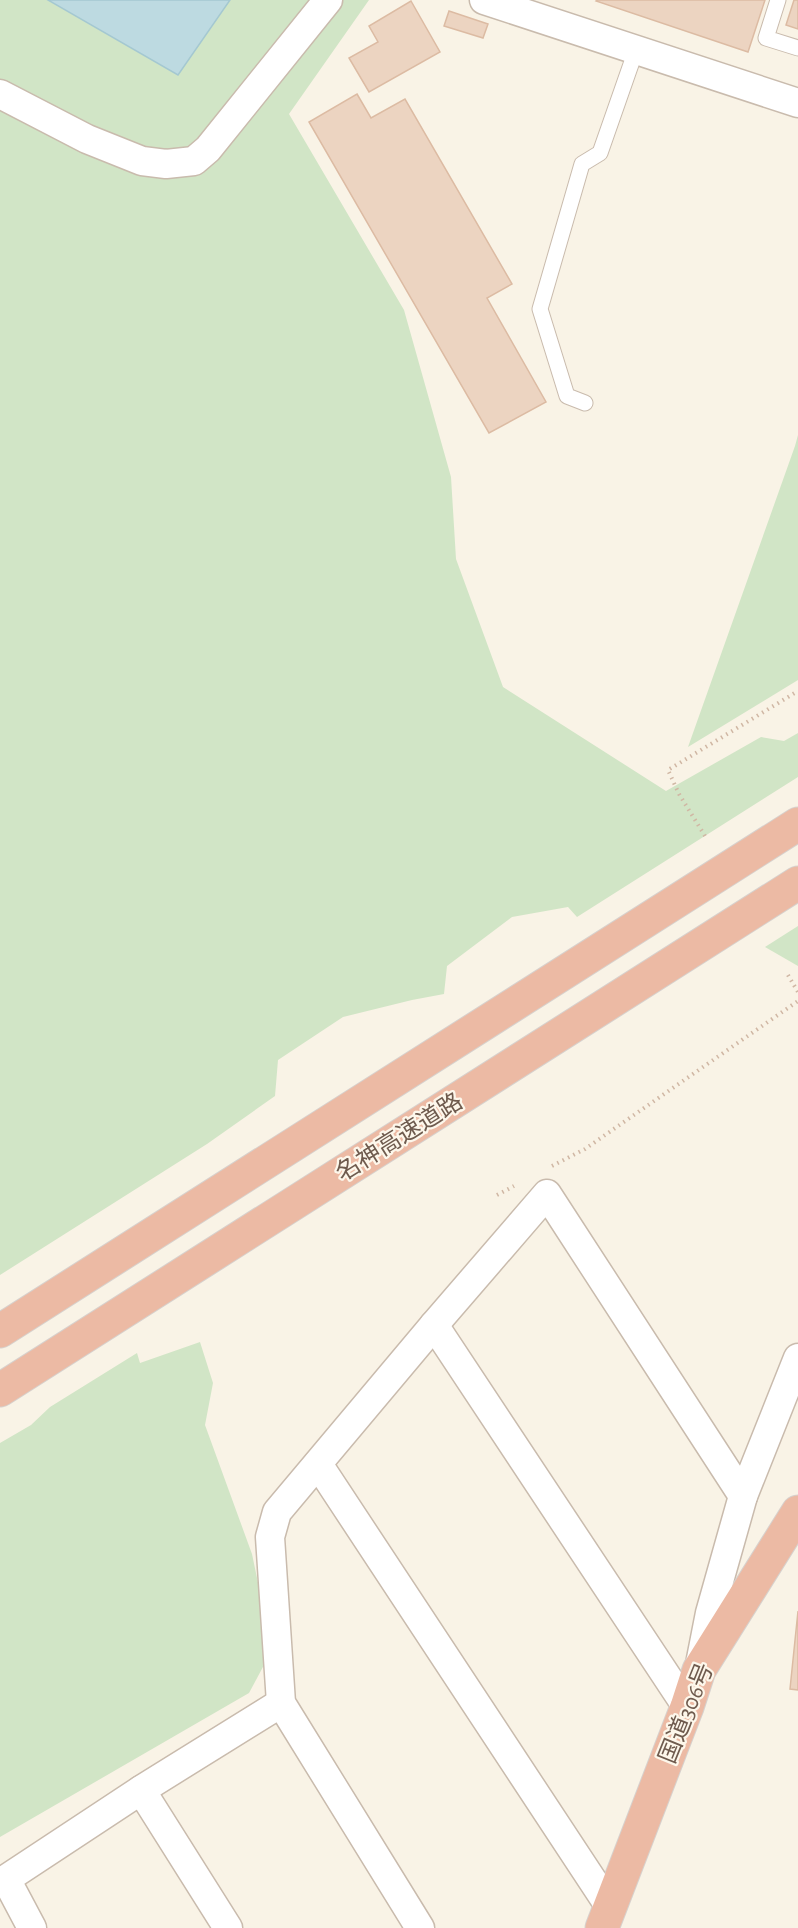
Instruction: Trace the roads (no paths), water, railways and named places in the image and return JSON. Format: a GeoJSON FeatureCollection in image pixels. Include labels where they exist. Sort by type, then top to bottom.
{"type":"FeatureCollection","features":[{"type":"Feature","properties":{"kind":"highway","name":"名神高速道路"},"geometry":{"type":"LineString","coordinates":[[0,1331],[798,824]]}},
{"type":"Feature","properties":{"kind":"highway","name":"名神高速道路"},"geometry":{"type":"LineString","coordinates":[[0,1390],[798,883]]}},
{"type":"Feature","properties":{"kind":"highway","name":"国道306号"},"geometry":{"type":"LineString","coordinates":[[606,1917],[687,1707],[699,1670],[798,1512]]}},
{"type":"Feature","properties":{"kind":"street"},"geometry":{"type":"LineString","coordinates":[[0,94],[87,139],[142,161],[166,164],[195,160],[208,149],[328,0]]}},
{"type":"Feature","properties":{"kind":"street"},"geometry":{"type":"LineString","coordinates":[[484,0],[798,103]]}},
{"type":"Feature","properties":{"kind":"street"},"geometry":{"type":"LineString","coordinates":[[420,1928],[281,1702],[270,1537],[277,1512],[547,1194],[743,1497]]}},
{"type":"Feature","properties":{"kind":"street"},"geometry":{"type":"LineString","coordinates":[[434,1325],[687,1707]]}},
{"type":"Feature","properties":{"kind":"street"},"geometry":{"type":"LineString","coordinates":[[699,1670],[710,1613],[743,1497],[798,1358]]}},
{"type":"Feature","properties":{"kind":"street"},"geometry":{"type":"LineString","coordinates":[[318,1464],[606,1917]]}},
{"type":"Feature","properties":{"kind":"street"},"geometry":{"type":"LineString","coordinates":[[32,1928],[6,1879],[281,1702]]}},
{"type":"Feature","properties":{"kind":"street"},"geometry":{"type":"LineString","coordinates":[[141,1790],[228,1928]]}},
{"type":"Feature","properties":{"kind":"lane"},"geometry":{"type":"LineString","coordinates":[[778,0],[766,38],[798,48]]}},
{"type":"Feature","properties":{"kind":"lane"},"geometry":{"type":"LineString","coordinates":[[585,403],[567,396],[540,309],[582,164],[600,153],[636,50]]}},
{"type":"Feature","properties":{"kind":"water"},"geometry":{"type":"Polygon","coordinates":[[[48,0],[230,0],[178,75],[48,0]]]}}]}
